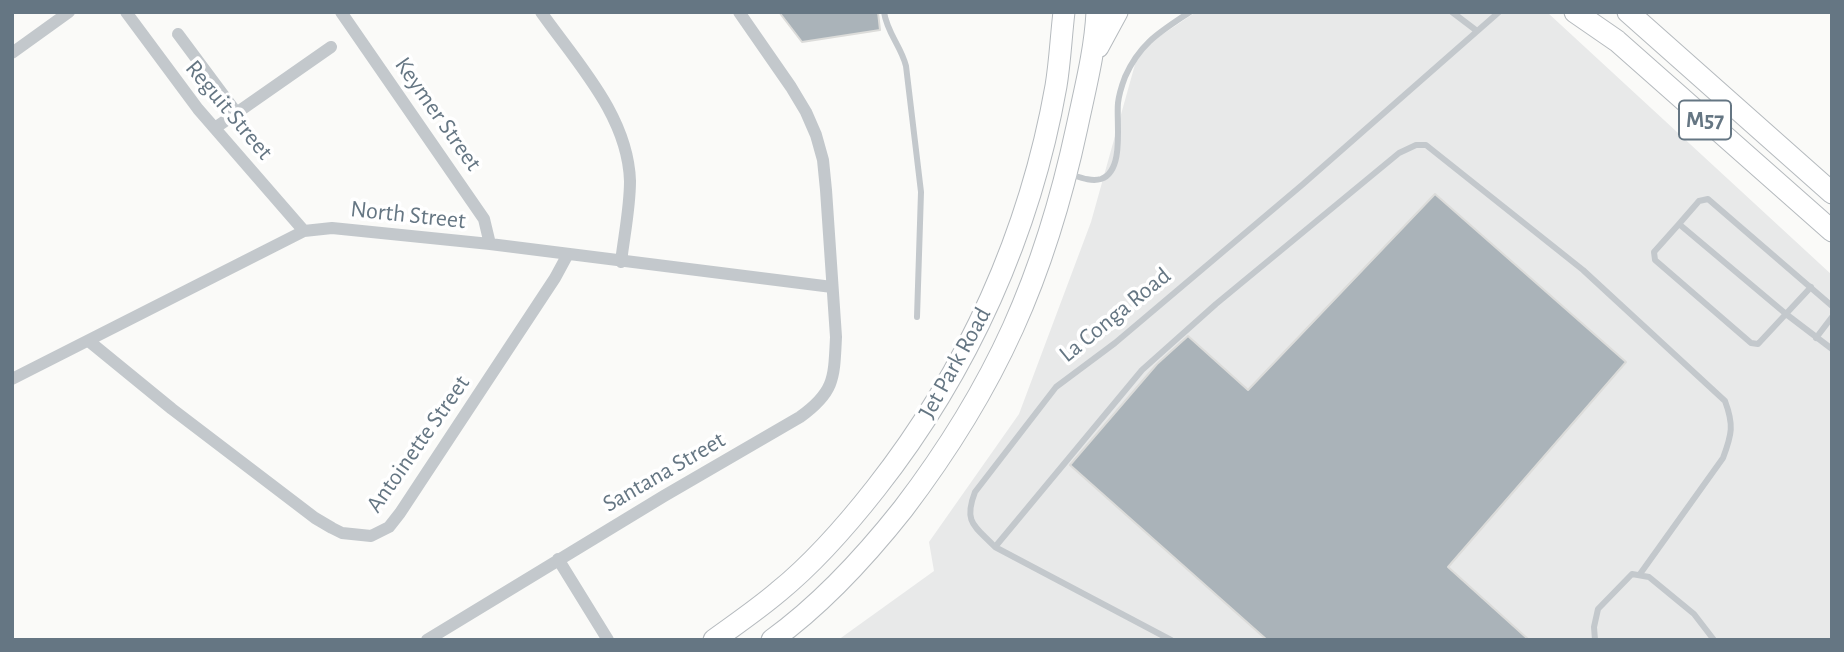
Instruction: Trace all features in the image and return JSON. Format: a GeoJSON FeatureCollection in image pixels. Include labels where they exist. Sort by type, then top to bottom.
{"type":"FeatureCollection","features":[{"type":"Feature","properties":{"kind":"main road","name":"Jet Park Road"},"geometry":{"type":"LineString","coordinates":[[715,640],[780,591],[845,527],[902,454],[958,368],[1002,277],[1033,183],[1056,86],[1064,12]]}},
{"type":"Feature","properties":{"kind":"main road","name":"Jet Park Road"},"geometry":{"type":"LineString","coordinates":[[772,640],[838,583],[885,531],[927,478],[990,379],[1021,315],[1044,253],[1067,173],[1092,56],[1097,12]]}},
{"type":"Feature","properties":{"kind":"main road"},"geometry":{"type":"LineString","coordinates":[[1092,56],[1117,12]]}},
{"type":"Feature","properties":{"kind":"main road","name":"M57"},"geometry":{"type":"LineString","coordinates":[[1575,12],[1616,41],[1832,231]]}},
{"type":"Feature","properties":{"kind":"main road","name":"M57"},"geometry":{"type":"LineString","coordinates":[[1628,12],[1832,193]]}},
{"type":"Feature","properties":{"kind":"street"},"geometry":{"type":"LineString","coordinates":[[12,53],[69,12]]}},
{"type":"Feature","properties":{"kind":"street","name":"Reguit Street"},"geometry":{"type":"LineString","coordinates":[[126,12],[215,128],[304,231]]}},
{"type":"Feature","properties":{"kind":"street","name":"Keymer Street"},"geometry":{"type":"LineString","coordinates":[[341,12],[480,212],[487,226],[490,244]]}},
{"type":"Feature","properties":{"kind":"street"},"geometry":{"type":"LineString","coordinates":[[541,12],[618,124],[630,183],[621,262]]}},
{"type":"Feature","properties":{"kind":"street","name":"Santana Street"},"geometry":{"type":"LineString","coordinates":[[427,640],[558,559],[800,417],[826,395],[835,364],[823,160],[816,135],[796,95],[739,12]]}},
{"type":"Feature","properties":{"kind":"street"},"geometry":{"type":"LineString","coordinates":[[178,34],[236,112]]}},
{"type":"Feature","properties":{"kind":"street"},"geometry":{"type":"LineString","coordinates":[[215,128],[331,47]]}},
{"type":"Feature","properties":{"kind":"street","name":"North Street"},"geometry":{"type":"LineString","coordinates":[[12,379],[90,342],[304,231],[332,228],[490,244],[832,287]]}},
{"type":"Feature","properties":{"kind":"street","name":"Antoinette Street"},"geometry":{"type":"LineString","coordinates":[[90,342],[172,409],[315,518],[342,533],[371,536],[389,527],[400,513],[555,278],[568,254]]}},
{"type":"Feature","properties":{"kind":"street"},"geometry":{"type":"LineString","coordinates":[[558,559],[608,640]]}},
{"type":"Feature","properties":{"kind":"lane"},"geometry":{"type":"LineString","coordinates":[[884,12],[886,25],[903,54],[906,66],[921,192],[917,317]]}},
{"type":"Feature","properties":{"kind":"lane"},"geometry":{"type":"LineString","coordinates":[[1067,173],[1094,180],[1109,174],[1117,157],[1118,103],[1132,63],[1147,42],[1189,12]]}},
{"type":"Feature","properties":{"kind":"lane"},"geometry":{"type":"LineString","coordinates":[[1452,12],[1477,31]]}},
{"type":"Feature","properties":{"kind":"lane","name":"La Conga Road"},"geometry":{"type":"LineString","coordinates":[[1171,640],[995,547],[972,523],[968,509],[975,492],[1056,387],[1115,343],[1302,185],[1499,12]]}},
{"type":"Feature","properties":{"kind":"lane"},"geometry":{"type":"LineString","coordinates":[[995,547],[1142,370],[1216,304],[1399,153],[1416,145],[1426,145],[1583,270],[1725,401],[1731,418],[1731,436],[1723,458],[1640,574]]}},
{"type":"Feature","properties":{"kind":"lane"},"geometry":{"type":"LineString","coordinates":[[1811,287],[1758,344],[1751,343],[1655,260],[1654,252],[1699,201],[1709,199],[1811,287],[1832,306]]}},
{"type":"Feature","properties":{"kind":"lane"},"geometry":{"type":"LineString","coordinates":[[1679,224],[1832,349]]}},
{"type":"Feature","properties":{"kind":"lane"},"geometry":{"type":"LineString","coordinates":[[1816,338],[1832,317]]}},
{"type":"Feature","properties":{"kind":"lane"},"geometry":{"type":"LineString","coordinates":[[1595,640],[1595,616],[1598,609],[1626,578],[1632,574],[1640,574],[1648,577],[1694,614],[1714,640]]}},
{"type":"Feature","properties":{"kind":"shaded area"},"geometry":{"type":"Polygon","coordinates":[[[1196,12],[1548,13],[1832,275],[1832,640],[838,640],[934,571],[929,542],[1019,414],[1091,222],[1139,50],[1196,12]]]}},
{"type":"Feature","properties":{"kind":"building"},"geometry":{"type":"Polygon","coordinates":[[[779,12],[878,12],[880,30],[802,42],[779,12]]]}},
{"type":"Feature","properties":{"kind":"building"},"geometry":{"type":"Polygon","coordinates":[[[1435,194],[1626,362],[1448,567],[1529,640],[1267,640],[1070,465],[1157,364],[1188,336],[1248,390],[1435,194]]]}}]}
